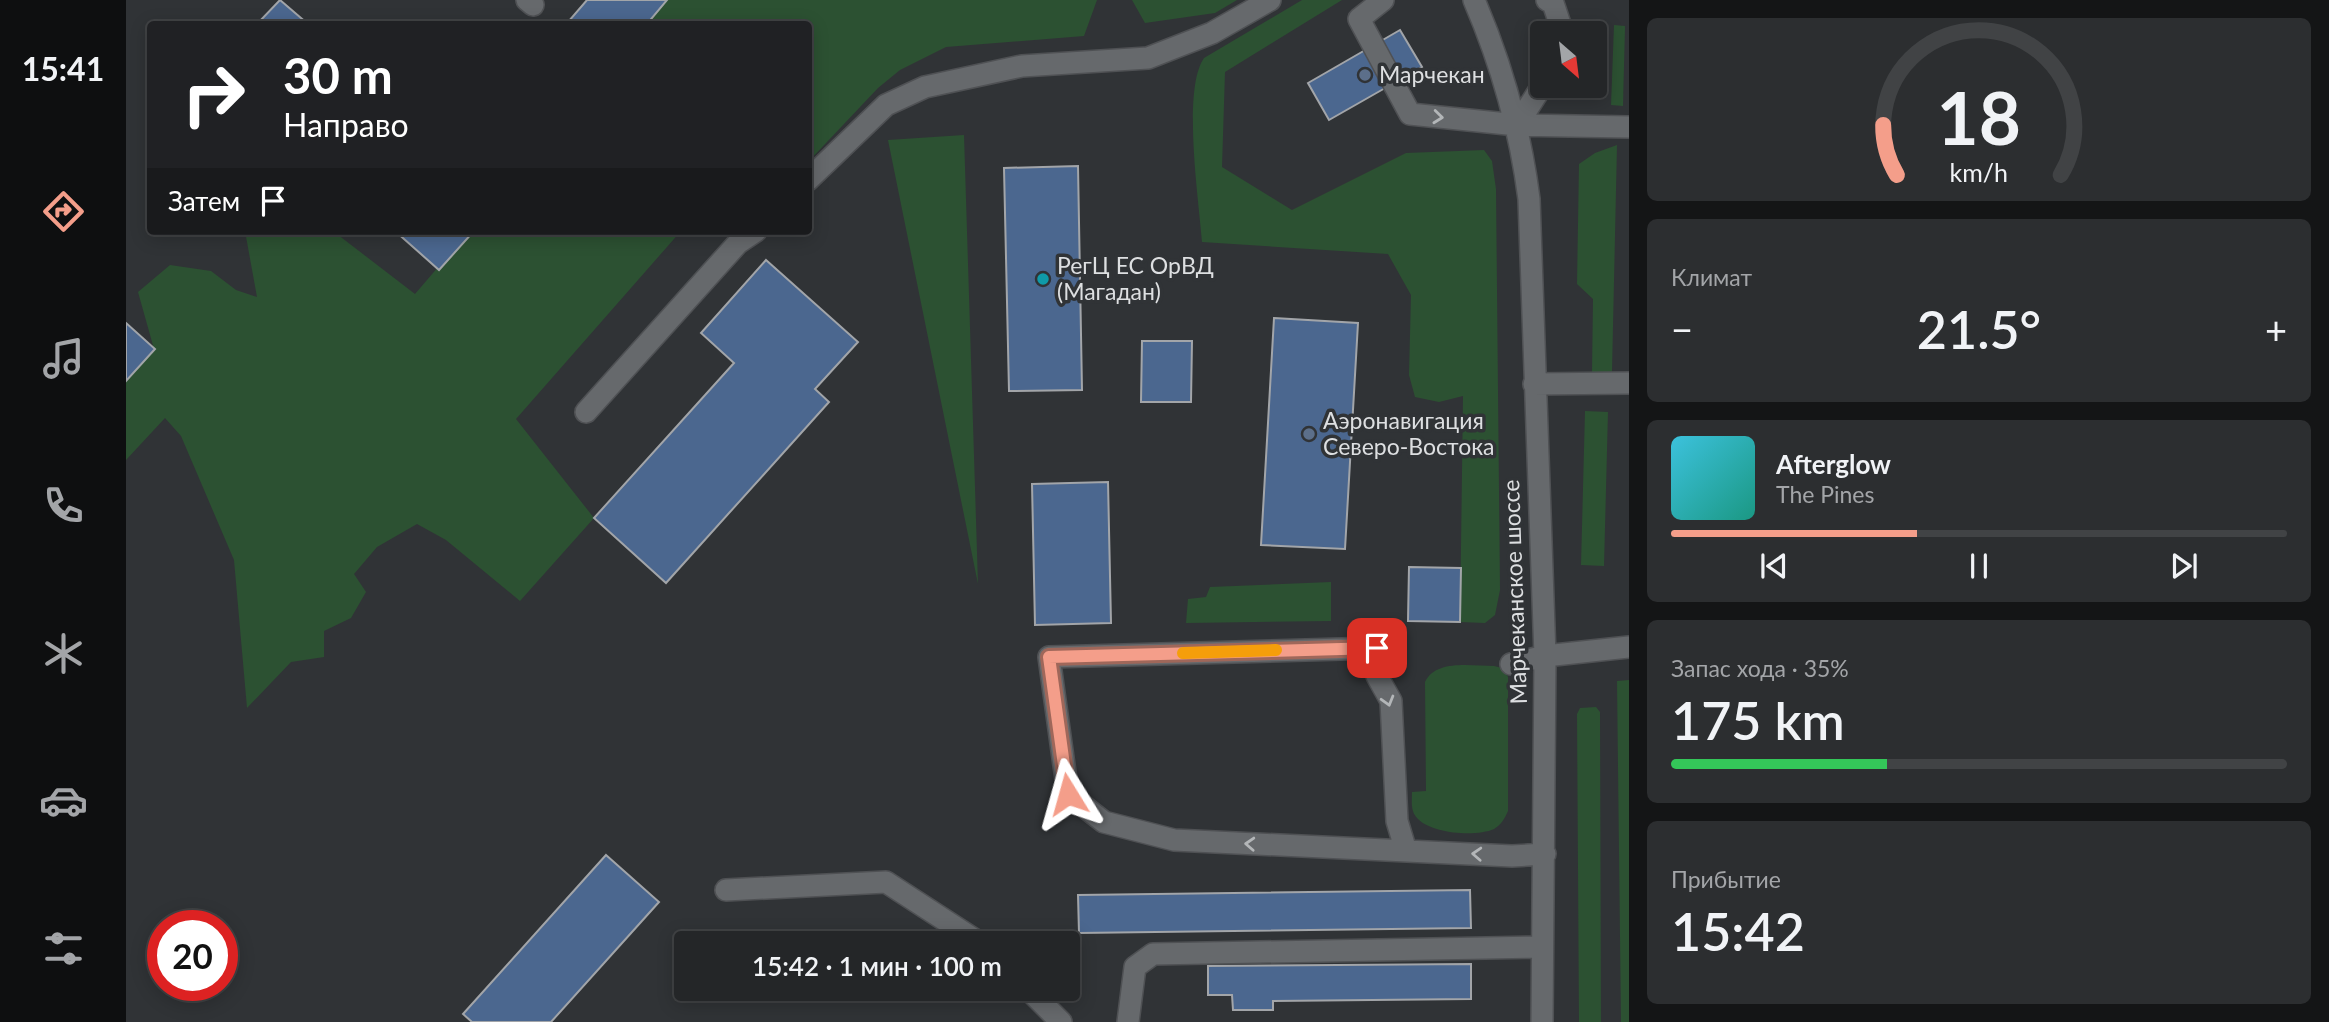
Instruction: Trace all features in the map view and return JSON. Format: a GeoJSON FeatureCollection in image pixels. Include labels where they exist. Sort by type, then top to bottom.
{"type":"FeatureCollection","features":[{"type":"Feature","properties":{"kind":"street"},"geometry":{"type":"LineString","coordinates":[[812,176],[886,105],[925,87],[1022,66],[1148,58],[1212,33],[1270,0]]}},
{"type":"Feature","properties":{"kind":"street"},"geometry":{"type":"LineString","coordinates":[[1383,0],[1359,19],[1410,114],[1517,125],[1629,127]]}},
{"type":"Feature","properties":{"kind":"street","name":"Марчеканское шоссе"},"geometry":{"type":"LineString","coordinates":[[1474,0],[1505,81],[1517,125],[1529,199],[1545,656],[1542,1022]]}},
{"type":"Feature","properties":{"kind":"street"},"geometry":{"type":"LineString","coordinates":[[1547,0],[1553,3],[1559,21]]}},
{"type":"Feature","properties":{"kind":"street"},"geometry":{"type":"LineString","coordinates":[[1517,125],[1534,98]]}},
{"type":"Feature","properties":{"kind":"street"},"geometry":{"type":"LineString","coordinates":[[586,412],[738,243],[750,235]]}},
{"type":"Feature","properties":{"kind":"street"},"geometry":{"type":"LineString","coordinates":[[1534,384],[1629,383]]}},
{"type":"Feature","properties":{"kind":"street"},"geometry":{"type":"LineString","coordinates":[[1511,664],[1545,656],[1629,647]]}},
{"type":"Feature","properties":{"kind":"street"},"geometry":{"type":"LineString","coordinates":[[1406,851],[1397,821],[1391,701],[1377,676],[1377,648],[1049,657],[1068,794],[1104,822],[1174,840],[1406,851],[1512,856],[1545,855]]}},
{"type":"Feature","properties":{"kind":"street"},"geometry":{"type":"LineString","coordinates":[[726,890],[886,882],[962,931]]}},
{"type":"Feature","properties":{"kind":"street"},"geometry":{"type":"LineString","coordinates":[[1128,1022],[1135,967],[1153,954],[1542,947]]}},
{"type":"Feature","properties":{"kind":"street"},"geometry":{"type":"LineString","coordinates":[[1040,1001],[1061,1022]]}},
{"type":"Feature","properties":{"kind":"green space"},"geometry":{"type":"Polygon","coordinates":[[[666,0],[1097,0],[1084,36],[946,47],[900,70],[878,88],[812,158],[812,21],[648,21],[666,0]]]}},
{"type":"Feature","properties":{"kind":"green space"},"geometry":{"type":"Polygon","coordinates":[[[1132,0],[1237,0],[1215,13],[1145,23],[1132,0]]]}},
{"type":"Feature","properties":{"kind":"green space"},"geometry":{"type":"Polygon","coordinates":[[[1302,0],[1342,0],[1225,72],[1222,167],[1292,210],[1406,153],[1484,150],[1492,161],[1496,189],[1500,590],[1495,615],[1485,623],[1460,622],[1463,396],[1439,402],[1415,397],[1409,375],[1411,295],[1388,254],[1202,242],[1193,119],[1197,73],[1204,58],[1302,0]]]}},
{"type":"Feature","properties":{"kind":"green space"},"geometry":{"type":"Polygon","coordinates":[[[1614,25],[1625,26],[1623,106],[1611,105],[1614,25]]]}},
{"type":"Feature","properties":{"kind":"green space"},"geometry":{"type":"Polygon","coordinates":[[[964,135],[978,584],[888,140],[964,135]]]}},
{"type":"Feature","properties":{"kind":"green space"},"geometry":{"type":"Polygon","coordinates":[[[1617,145],[1612,372],[1592,372],[1593,299],[1577,284],[1579,164],[1595,153],[1617,145]]]}},
{"type":"Feature","properties":{"kind":"green space"},"geometry":{"type":"Polygon","coordinates":[[[246,235],[338,235],[415,294],[466,235],[677,235],[516,419],[594,518],[520,601],[446,540],[417,524],[377,547],[354,574],[366,592],[351,618],[324,631],[324,657],[291,662],[247,708],[234,560],[181,436],[165,418],[126,460],[126,381],[154,349],[138,292],[170,265],[211,271],[236,290],[257,297],[246,235]]]}},
{"type":"Feature","properties":{"kind":"green space"},"geometry":{"type":"Polygon","coordinates":[[[1585,411],[1608,412],[1604,566],[1581,565],[1585,411]]]}},
{"type":"Feature","properties":{"kind":"green space"},"geometry":{"type":"Polygon","coordinates":[[[1331,582],[1331,621],[1186,623],[1188,599],[1206,597],[1210,587],[1331,582]]]}},
{"type":"Feature","properties":{"kind":"green space"},"geometry":{"type":"Polygon","coordinates":[[[1446,667],[1502,668],[1508,677],[1508,811],[1499,825],[1486,831],[1455,833],[1434,828],[1418,819],[1412,803],[1412,792],[1426,791],[1425,682],[1437,670],[1446,667]]]}},
{"type":"Feature","properties":{"kind":"green space"},"geometry":{"type":"Polygon","coordinates":[[[1629,680],[1629,1022],[1621,1022],[1617,681],[1629,680]]]}},
{"type":"Feature","properties":{"kind":"green space"},"geometry":{"type":"Polygon","coordinates":[[[1596,707],[1600,712],[1601,1022],[1579,1022],[1577,714],[1580,708],[1596,707]]]}},
{"type":"Feature","properties":{"kind":"building"},"geometry":{"type":"Polygon","coordinates":[[[280,0],[304,21],[260,21],[280,0]]]}},
{"type":"Feature","properties":{"kind":"building"},"geometry":{"type":"Polygon","coordinates":[[[587,0],[667,0],[650,21],[569,21],[587,0]]]}},
{"type":"Feature","properties":{"kind":"building","name":"Марчекан"},"geometry":{"type":"Polygon","coordinates":[[[1400,30],[1422,67],[1329,120],[1308,83],[1400,30]]]}},
{"type":"Feature","properties":{"kind":"building","name":"РегЦ ЕС ОрВД (Магадан)"},"geometry":{"type":"Polygon","coordinates":[[[1078,166],[1082,390],[1009,391],[1004,168],[1078,166]]]}},
{"type":"Feature","properties":{"kind":"building"},"geometry":{"type":"Polygon","coordinates":[[[400,235],[470,235],[439,270],[400,235]]]}},
{"type":"Feature","properties":{"kind":"building"},"geometry":{"type":"Polygon","coordinates":[[[766,260],[858,342],[815,389],[829,402],[666,583],[594,518],[734,363],[701,333],[766,260]]]}},
{"type":"Feature","properties":{"kind":"building","name":"Аэронавигация Северо-Востока"},"geometry":{"type":"Polygon","coordinates":[[[1274,318],[1358,323],[1345,549],[1261,545],[1274,318]]]}},
{"type":"Feature","properties":{"kind":"building"},"geometry":{"type":"Polygon","coordinates":[[[126,323],[155,349],[126,381],[126,323]]]}},
{"type":"Feature","properties":{"kind":"building"},"geometry":{"type":"Polygon","coordinates":[[[1142,341],[1192,341],[1191,402],[1141,402],[1142,341]]]}},
{"type":"Feature","properties":{"kind":"building"},"geometry":{"type":"Polygon","coordinates":[[[1108,482],[1111,623],[1035,625],[1032,484],[1108,482]]]}},
{"type":"Feature","properties":{"kind":"building"},"geometry":{"type":"Polygon","coordinates":[[[1409,567],[1461,568],[1460,622],[1408,621],[1409,567]]]}},
{"type":"Feature","properties":{"kind":"building"},"geometry":{"type":"Polygon","coordinates":[[[606,855],[659,902],[551,1022],[472,1022],[463,1014],[606,855]]]}},
{"type":"Feature","properties":{"kind":"building"},"geometry":{"type":"Polygon","coordinates":[[[1470,890],[1471,928],[1080,933],[1078,895],[1470,890]]]}},
{"type":"Feature","properties":{"kind":"building"},"geometry":{"type":"Polygon","coordinates":[[[1471,964],[1471,999],[1273,1001],[1273,1010],[1233,1010],[1232,995],[1208,995],[1208,966],[1471,964]]]}},
{"type":"Feature","properties":{"kind":"slow traffic"},"geometry":{"type":"LineString","coordinates":[[1183,653],[1276,650]]}},
{"type":"Feature","properties":{"kind":"place","name":"Марчекан"},"geometry":{"type":"Point","coordinates":[1365,75]}},
{"type":"Feature","properties":{"kind":"place","name":"РегЦ ЕС ОрВД (Магадан)"},"geometry":{"type":"Point","coordinates":[1043,279]}},
{"type":"Feature","properties":{"kind":"place","name":"Аэронавигация Северо-Востока"},"geometry":{"type":"Point","coordinates":[1309,434]}},
{"type":"Feature","properties":{"kind":"route"},"geometry":{"type":"LineString","coordinates":[[1068,794],[1049,657],[1377,648]]}}]}
